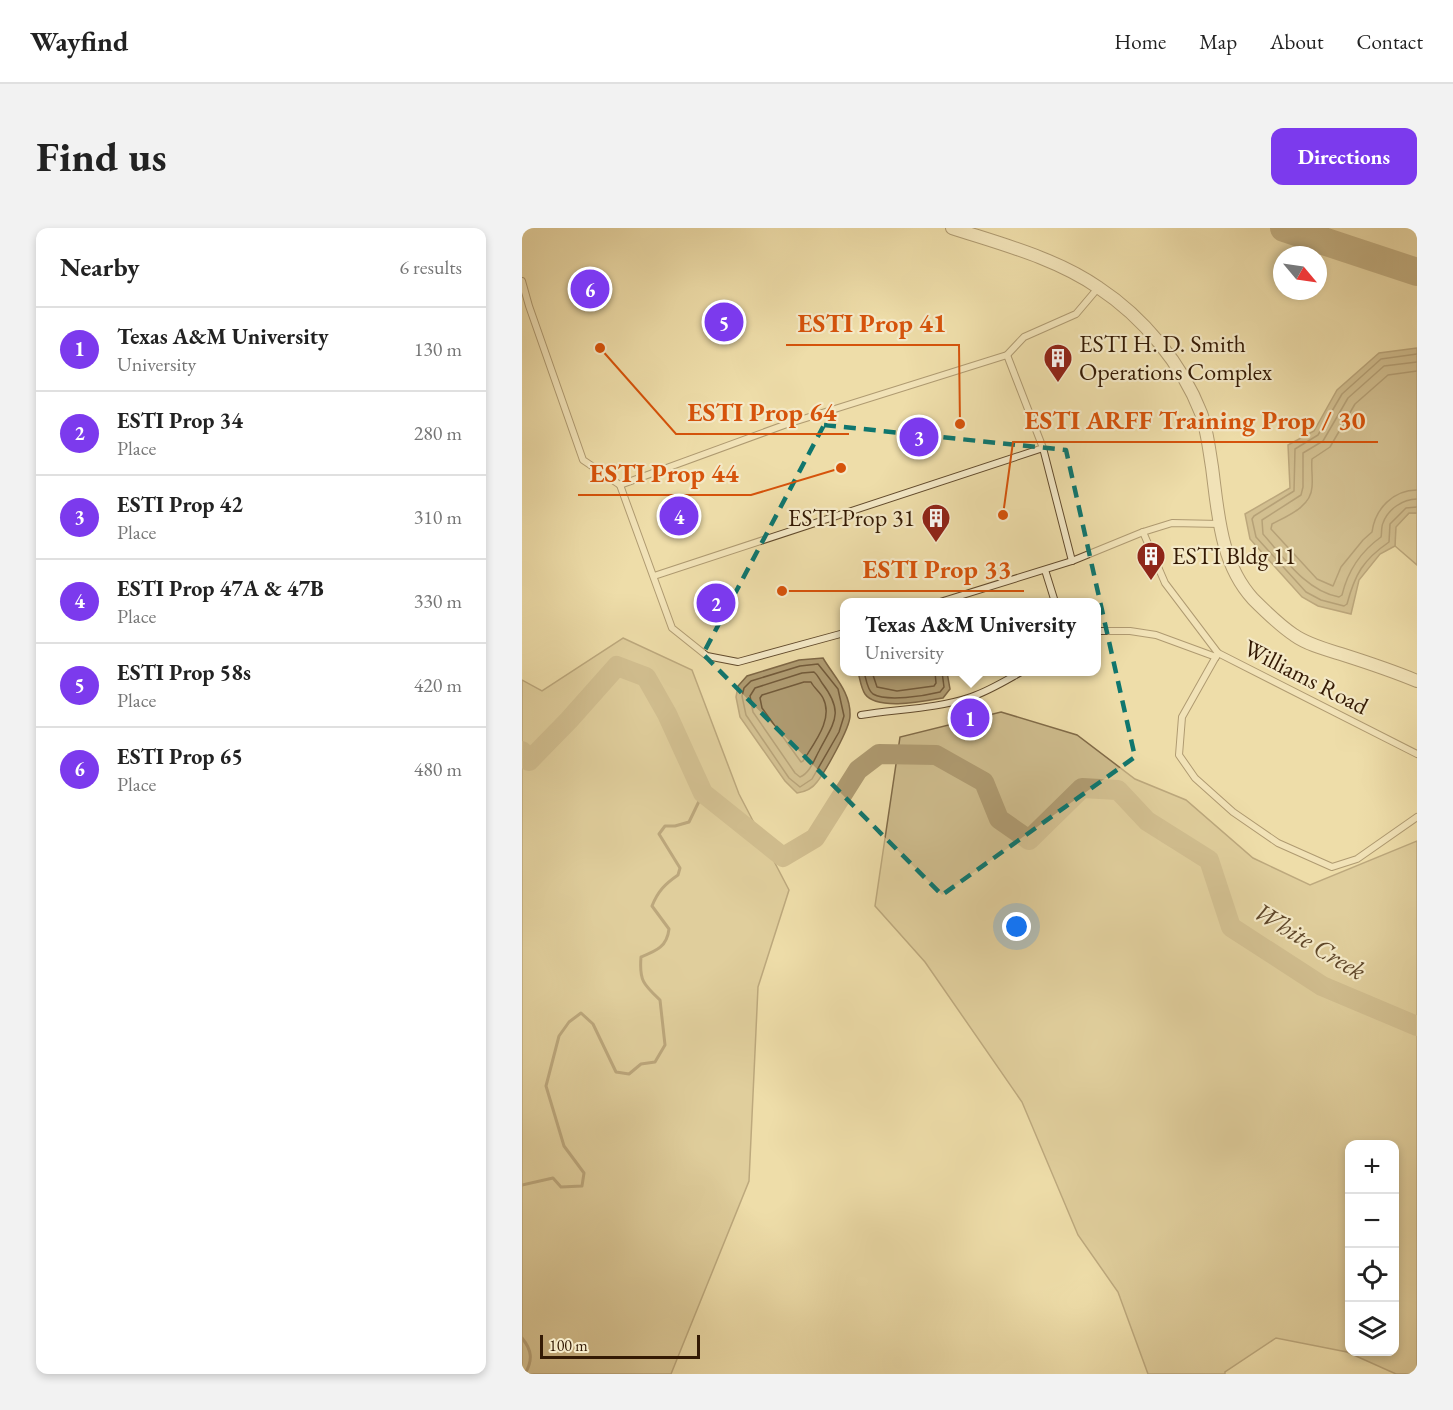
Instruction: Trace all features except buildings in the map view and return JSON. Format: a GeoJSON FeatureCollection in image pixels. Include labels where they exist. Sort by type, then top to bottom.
{"type":"FeatureCollection","features":[{"type":"Feature","properties":{"kind":"street"},"geometry":{"type":"LineString","coordinates":[[952,228],[1025,252],[1069,271],[1099,287],[1142,324],[1165,350],[1202,415],[1210,452],[1223,544],[1243,587],[1294,636],[1315,646],[1389,669],[1417,681]]}},
{"type":"Feature","properties":{"kind":"lane"},"geometry":{"type":"LineString","coordinates":[[522,281],[525,307],[583,460],[621,485],[672,628],[707,656],[738,662],[840,634]]}},
{"type":"Feature","properties":{"kind":"lane"},"geometry":{"type":"LineString","coordinates":[[621,485],[787,424],[1007,355],[1024,337],[1076,314],[1099,287]]}},
{"type":"Feature","properties":{"kind":"lane"},"geometry":{"type":"LineString","coordinates":[[1007,355],[1043,448],[1072,561]]}},
{"type":"Feature","properties":{"kind":"lane"},"geometry":{"type":"LineString","coordinates":[[654,576],[1043,448]]}},
{"type":"Feature","properties":{"kind":"lane"},"geometry":{"type":"LineString","coordinates":[[956,598],[1072,561],[1143,532],[1172,523],[1220,524]]}},
{"type":"Feature","properties":{"kind":"lane"},"geometry":{"type":"LineString","coordinates":[[1143,532],[1165,583],[1217,655]]}},
{"type":"Feature","properties":{"kind":"lane"},"geometry":{"type":"LineString","coordinates":[[1045,570],[1053,598]]}},
{"type":"Feature","properties":{"kind":"lane"},"geometry":{"type":"LineString","coordinates":[[1101,631],[1130,631],[1156,635],[1217,655]]}},
{"type":"Feature","properties":{"kind":"lane","name":"Williams Road"},"geometry":{"type":"LineString","coordinates":[[1417,754],[1217,655],[1182,717],[1179,755],[1195,778],[1233,812],[1278,843],[1332,867],[1357,859],[1417,817]]}},
{"type":"Feature","properties":{"kind":"lane"},"geometry":{"type":"LineString","coordinates":[[861,715],[915,709],[969,698],[1014,676]]}},
{"type":"Feature","properties":{"kind":"highlighted area"},"geometry":{"type":"Polygon","coordinates":[[[824,425],[1066,450],[1135,757],[942,895],[703,654],[824,425]]]}},
{"type":"Feature","properties":{"kind":"shaded area"},"geometry":{"type":"Polygon","coordinates":[[[1409,513],[1417,513],[1417,565],[1395,546],[1395,527],[1409,513]]]}},
{"type":"Feature","properties":{"kind":"shaded area"},"geometry":{"type":"Polygon","coordinates":[[[623,638],[692,670],[739,794],[789,890],[758,987],[749,1181],[671,1374],[522,1374],[522,680],[542,691],[623,638]]]}},
{"type":"Feature","properties":{"kind":"shaded area"},"geometry":{"type":"Polygon","coordinates":[[[1001,712],[1077,735],[1135,779],[1186,800],[1253,858],[1310,885],[1417,841],[1417,1374],[1396,1374],[1356,1356],[1399,1356],[1399,1140],[1345,1140],[1345,1352],[1276,1338],[1225,1374],[1148,1374],[1118,1292],[1078,1235],[1022,1102],[925,962],[875,906],[900,737],[1001,712]]]}},
{"type":"Feature","properties":{"kind":"water"},"geometry":{"type":"Polygon","coordinates":[[[1417,348],[1417,513],[1409,513],[1396,527],[1395,546],[1380,554],[1359,580],[1351,614],[1318,606],[1302,597],[1250,539],[1245,514],[1290,488],[1288,445],[1314,431],[1337,390],[1379,353],[1417,348]]]}},
{"type":"Feature","properties":{"kind":"water"},"geometry":{"type":"Polygon","coordinates":[[[823,658],[848,699],[849,722],[826,769],[817,782],[808,790],[797,793],[785,781],[740,717],[736,697],[738,686],[747,676],[799,660],[823,658]]]}},
{"type":"Feature","properties":{"kind":"water"},"geometry":{"type":"Polygon","coordinates":[[[859,676],[948,676],[950,689],[943,698],[890,704],[871,699],[865,694],[859,676]]]}},
{"type":"Feature","properties":{"kind":"waterway","name":"White Creek"},"geometry":{"type":"LineString","coordinates":[[522,751],[529,761],[617,666],[646,677],[667,714],[703,793],[783,857],[815,838],[858,770],[879,754],[936,755],[984,782],[999,819],[1029,840],[1082,788],[1118,790],[1147,821],[1209,860],[1231,927],[1322,986],[1417,1026]]}},
{"type":"Feature","properties":{"kind":"waterway"},"geometry":{"type":"LineString","coordinates":[[522,1185],[553,1178],[561,1187],[582,1186],[584,1173],[564,1146],[546,1086],[559,1036],[569,1022],[581,1013],[593,1024],[616,1072],[629,1074],[641,1064],[655,1062],[665,1045],[660,1000],[644,982],[641,972],[641,957],[656,950],[668,935],[669,929],[652,906],[662,888],[678,875],[680,868],[659,834],[665,826],[689,822],[703,793]]}},
{"type":"Feature","properties":{"kind":"waterway"},"geometry":{"type":"LineString","coordinates":[[522,1338],[530,1355],[525,1374]]}},
{"type":"Feature","properties":{"kind":"taxiway"},"geometry":{"type":"LineString","coordinates":[[1284,228],[1417,272]]}},
{"type":"Feature","properties":{"kind":"place","name":"ESTI Prop 65"},"geometry":{"type":"Point","coordinates":[590,289]}},
{"type":"Feature","properties":{"kind":"place","name":"ESTI Prop 58s"},"geometry":{"type":"Point","coordinates":[724,322]}},
{"type":"Feature","properties":{"kind":"place","name":"ESTI Prop 64"},"geometry":{"type":"Point","coordinates":[600,348]}},
{"type":"Feature","properties":{"kind":"place","name":"ESTI H. D. Smith Operations Complex"},"geometry":{"type":"Point","coordinates":[1058,384]}},
{"type":"Feature","properties":{"kind":"place","name":"ESTI Prop 41"},"geometry":{"type":"Point","coordinates":[960,424]}},
{"type":"Feature","properties":{"kind":"place","name":"ESTI Prop 42"},"geometry":{"type":"Point","coordinates":[919,437]}},
{"type":"Feature","properties":{"kind":"place","name":"ESTI Prop 44"},"geometry":{"type":"Point","coordinates":[841,468]}},
{"type":"Feature","properties":{"kind":"place","name":"ESTI ARFF Training Prop / 30"},"geometry":{"type":"Point","coordinates":[1003,515]}},
{"type":"Feature","properties":{"kind":"place","name":"ESTI Prop 47A & 47B"},"geometry":{"type":"Point","coordinates":[679,516]}},
{"type":"Feature","properties":{"kind":"place","name":"ESTI Prop 31"},"geometry":{"type":"Point","coordinates":[936,544]}},
{"type":"Feature","properties":{"kind":"place","name":"ESTI Bldg 11"},"geometry":{"type":"Point","coordinates":[1151,582]}},
{"type":"Feature","properties":{"kind":"place","name":"ESTI Prop 33"},"geometry":{"type":"Point","coordinates":[782,591]}},
{"type":"Feature","properties":{"kind":"place","name":"ESTI Prop 34"},"geometry":{"type":"Point","coordinates":[716,603]}},
{"type":"Feature","properties":{"kind":"place","name":"Texas A&M University"},"geometry":{"type":"Point","coordinates":[970,718]}}]}
